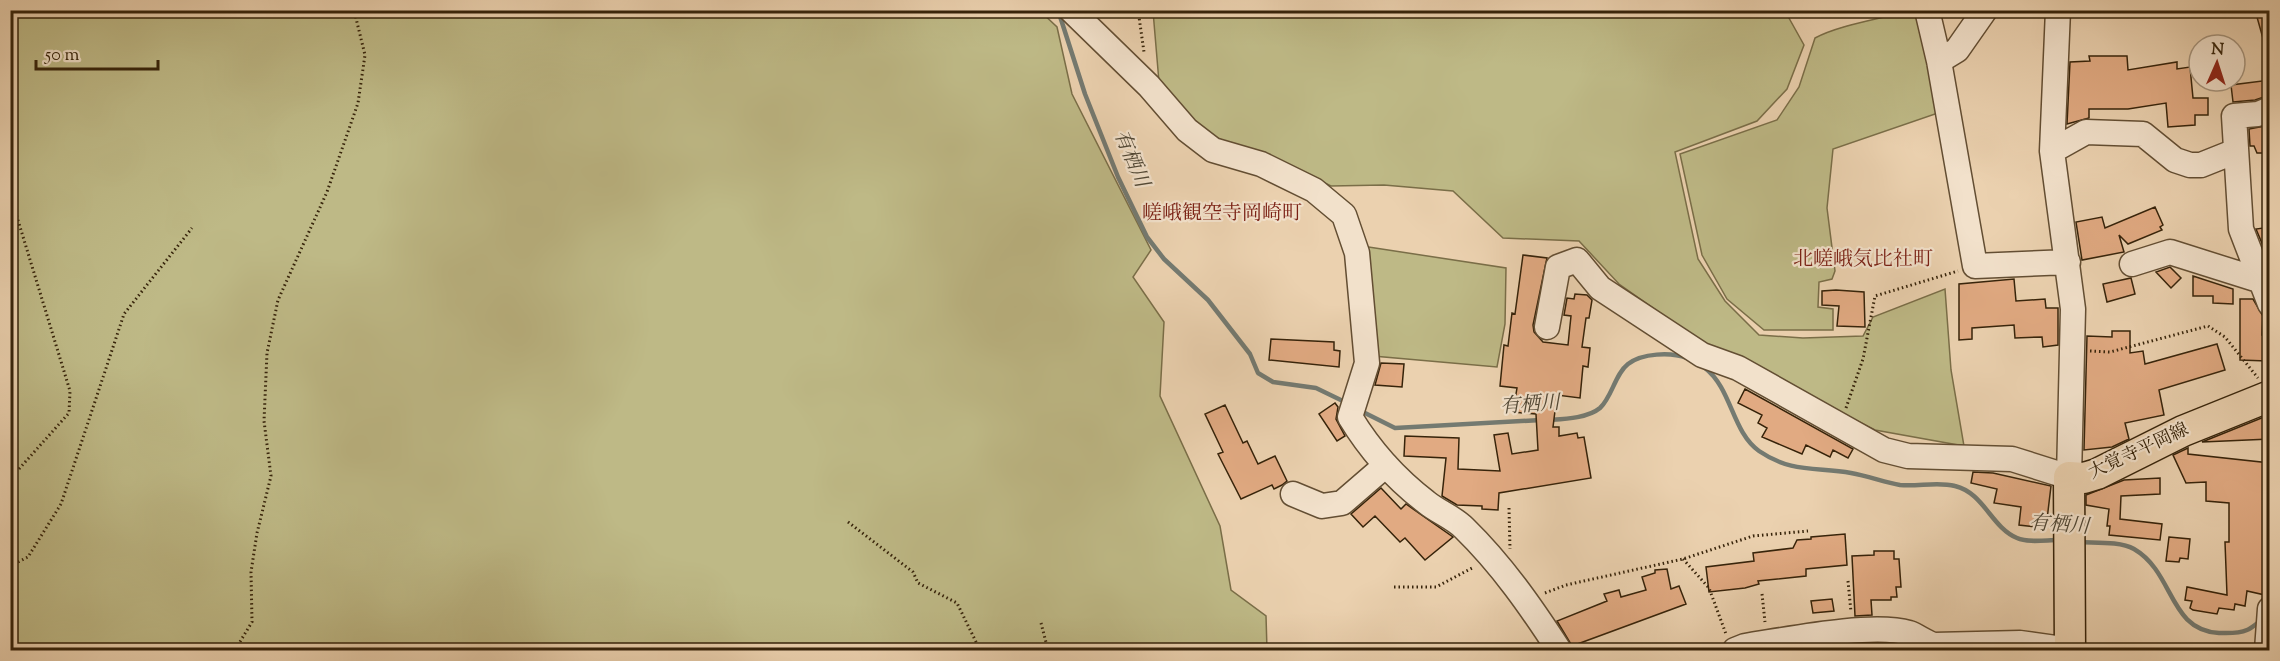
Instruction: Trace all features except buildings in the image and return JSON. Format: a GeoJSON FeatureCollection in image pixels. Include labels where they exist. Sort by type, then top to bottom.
{"type":"FeatureCollection","features":[{"type":"Feature","properties":{"kind":"main road","name":"大覚寺平岡線"},"geometry":{"type":"LineString","coordinates":[[2070,650],[2069,477],[2085,478],[2097,474],[2266,389]]}},
{"type":"Feature","properties":{"kind":"street"},"geometry":{"type":"LineString","coordinates":[[1071,10],[1149,86],[1187,130],[1213,150],[1261,164],[1314,190],[1344,215],[1357,253],[1367,363],[1353,408],[1367,445],[1426,502],[1462,526],[1492,558],[1527,601],[1559,651]]}},
{"type":"Feature","properties":{"kind":"street"},"geometry":{"type":"LineString","coordinates":[[1927,10],[1939,61],[1975,266],[2068,262]]}},
{"type":"Feature","properties":{"kind":"street"},"geometry":{"type":"LineString","coordinates":[[1939,61],[1957,50],[1985,10]]}},
{"type":"Feature","properties":{"kind":"street"},"geometry":{"type":"LineString","coordinates":[[1547,327],[1558,267],[1577,260],[1600,288],[1702,355],[1738,368],[1884,450],[1908,456],[2012,459],[2069,477],[2073,309],[2052,151],[2058,10]]}},
{"type":"Feature","properties":{"kind":"street"},"geometry":{"type":"LineString","coordinates":[[2270,109],[2258,114],[2234,116],[2241,229],[2270,304]]}},
{"type":"Feature","properties":{"kind":"street"},"geometry":{"type":"LineString","coordinates":[[2052,151],[2086,132],[2143,134],[2175,160],[2190,165],[2201,165],[2236,151]]}},
{"type":"Feature","properties":{"kind":"street"},"geometry":{"type":"LineString","coordinates":[[2132,264],[2170,252],[2262,281]]}},
{"type":"Feature","properties":{"kind":"street"},"geometry":{"type":"LineString","coordinates":[[1293,494],[1322,506],[1342,503],[1386,465]]}},
{"type":"Feature","properties":{"kind":"street"},"geometry":{"type":"LineString","coordinates":[[2267,651],[2270,609]]}},
{"type":"Feature","properties":{"kind":"street"},"geometry":{"type":"LineString","coordinates":[[1732,645],[1846,638],[1893,630],[1911,633],[1922,641],[1934,645],[2020,643],[2070,650]]}},
{"type":"Feature","properties":{"kind":"path"},"geometry":{"type":"LineString","coordinates":[[220,651],[238,645],[252,622],[251,572],[256,533],[271,476],[264,421],[267,353],[279,300],[327,192],[358,103],[365,55],[354,10]]}},
{"type":"Feature","properties":{"kind":"path"},"geometry":{"type":"LineString","coordinates":[[1138,10],[1144,54]]}},
{"type":"Feature","properties":{"kind":"path"},"geometry":{"type":"LineString","coordinates":[[10,194],[70,391],[69,413],[10,479]]}},
{"type":"Feature","properties":{"kind":"path"},"geometry":{"type":"LineString","coordinates":[[10,566],[28,557],[61,504],[124,314],[192,228]]}},
{"type":"Feature","properties":{"kind":"path"},"geometry":{"type":"LineString","coordinates":[[1840,427],[1863,359],[1875,296],[1975,266]]}},
{"type":"Feature","properties":{"kind":"path"},"geometry":{"type":"LineString","coordinates":[[2073,350],[2110,352],[2208,326],[2225,337],[2266,389]]}},
{"type":"Feature","properties":{"kind":"path"},"geometry":{"type":"LineString","coordinates":[[1509,508],[1511,580]]}},
{"type":"Feature","properties":{"kind":"path"},"geometry":{"type":"LineString","coordinates":[[848,522],[914,572],[918,583],[957,603],[980,651]]}},
{"type":"Feature","properties":{"kind":"path"},"geometry":{"type":"LineString","coordinates":[[1527,601],[1566,585],[1683,559],[1753,536],[1808,531]]}},
{"type":"Feature","properties":{"kind":"path"},"geometry":{"type":"LineString","coordinates":[[1394,587],[1436,587],[1492,558]]}},
{"type":"Feature","properties":{"kind":"path"},"geometry":{"type":"LineString","coordinates":[[1683,559],[1709,588],[1732,645]]}},
{"type":"Feature","properties":{"kind":"path"},"geometry":{"type":"LineString","coordinates":[[1846,638],[1848,581]]}},
{"type":"Feature","properties":{"kind":"path"},"geometry":{"type":"LineString","coordinates":[[1762,594],[1767,643]]}},
{"type":"Feature","properties":{"kind":"path"},"geometry":{"type":"LineString","coordinates":[[1041,623],[1048,651]]}},
{"type":"Feature","properties":{"kind":"shaded area"},"geometry":{"type":"Polygon","coordinates":[[[10,11],[1040,11],[1057,27],[1072,94],[1151,250],[1133,277],[1164,322],[1160,396],[1220,526],[1231,590],[1266,616],[1267,650],[11,650],[10,11]]]}},
{"type":"Feature","properties":{"kind":"shaded area"},"geometry":{"type":"Polygon","coordinates":[[[1153,11],[1785,11],[1804,45],[1787,89],[1757,121],[1675,152],[1698,259],[1725,301],[1759,335],[1803,338],[1863,336],[1873,317],[1945,289],[1951,370],[1964,446],[1875,430],[1706,345],[1619,284],[1579,241],[1503,238],[1453,191],[1384,185],[1331,186],[1274,158],[1234,146],[1199,129],[1160,94],[1153,11]]]}},
{"type":"Feature","properties":{"kind":"shaded area"},"geometry":{"type":"Polygon","coordinates":[[[1908,11],[1922,11],[1938,113],[1833,149],[1827,208],[1835,271],[1832,279],[1819,282],[1818,307],[1833,309],[1833,330],[1764,330],[1727,299],[1702,255],[1680,154],[1777,120],[1799,87],[1815,38],[1848,26],[1908,11]]]}},
{"type":"Feature","properties":{"kind":"shaded area"},"geometry":{"type":"Polygon","coordinates":[[[1362,246],[1506,268],[1505,324],[1497,367],[1373,356],[1362,246]]]}},
{"type":"Feature","properties":{"kind":"waterway","name":"有栖川"},"geometry":{"type":"LineString","coordinates":[[1058,10],[1085,94],[1118,177],[1147,237],[1164,259],[1208,300],[1250,354],[1258,373],[1273,382],[1316,388],[1347,403]]}},
{"type":"Feature","properties":{"kind":"waterway","name":"有栖川"},"geometry":{"type":"LineString","coordinates":[[1550,420],[1583,416],[1600,408],[1624,368],[1634,360],[1657,355],[1687,358]]}},
{"type":"Feature","properties":{"kind":"waterway","name":"有栖川"},"geometry":{"type":"LineString","coordinates":[[1705,368],[1721,387],[1737,422],[1750,443],[1771,458],[1793,466],[1851,473],[1900,485],[1955,486],[1973,496],[2000,526],[2017,538],[2032,541],[2058,540]]}},
{"type":"Feature","properties":{"kind":"waterway","name":"有栖川"},"geometry":{"type":"LineString","coordinates":[[1359,410],[1395,428],[1541,420]]}},
{"type":"Feature","properties":{"kind":"waterway","name":"有栖川"},"geometry":{"type":"LineString","coordinates":[[2079,542],[2115,544],[2134,549],[2147,559],[2157,572],[2190,622],[2202,630],[2219,633],[2240,632],[2262,620]]}},
{"type":"Feature","properties":{"kind":"district","name":"嵯峨観空寺岡崎町"},"geometry":{"type":"Point","coordinates":[1222,214]}},
{"type":"Feature","properties":{"kind":"district","name":"北嵯峨気比社町"},"geometry":{"type":"Point","coordinates":[1863,260]}}]}
